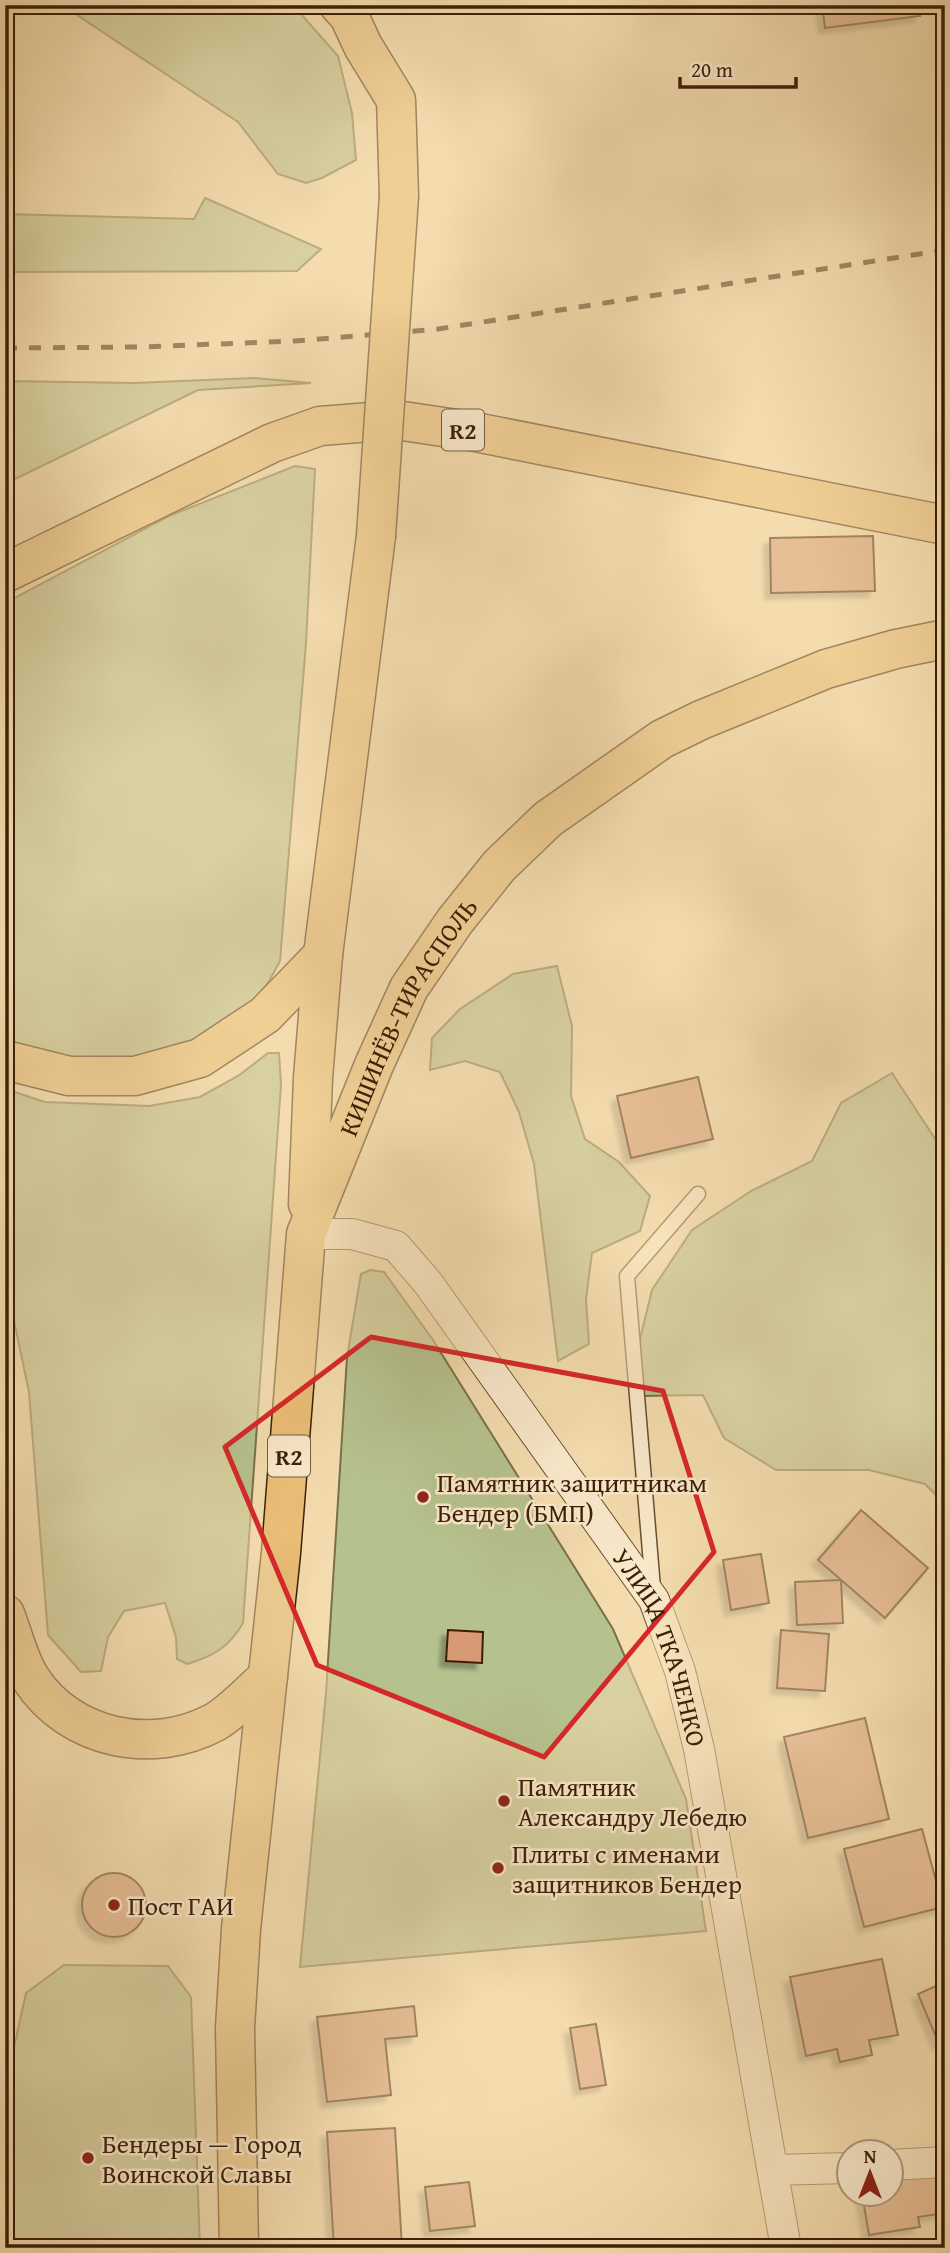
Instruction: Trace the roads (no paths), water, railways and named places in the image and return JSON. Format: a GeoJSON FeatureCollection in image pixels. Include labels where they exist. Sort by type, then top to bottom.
{"type":"FeatureCollection","features":[{"type":"Feature","properties":{"kind":"main road","name":"R2"},"geometry":{"type":"LineString","coordinates":[[306,1234],[313,1078],[323,955],[376,536],[399,196],[396,100],[363,46],[346,9]]}},
{"type":"Feature","properties":{"kind":"main road","name":"R2"},"geometry":{"type":"LineString","coordinates":[[5,573],[272,443],[320,426],[396,420],[470,431],[945,524]]}},
{"type":"Feature","properties":{"kind":"main road","name":"КИШИНЁВ-ТИРАСПОЛЬ"},"geometry":{"type":"LineString","coordinates":[[239,2248],[234,2028],[241,1929],[281,1553],[306,1234],[373,1065],[409,988],[455,921],[499,866],[548,819],[662,740],[701,720],[826,669],[896,649],[945,639]]}},
{"type":"Feature","properties":{"kind":"main road"},"geometry":{"type":"LineString","coordinates":[[5,1060],[69,1076],[135,1076],[200,1058],[265,1015],[323,955]]}},
{"type":"Feature","properties":{"kind":"main road"},"geometry":{"type":"LineString","coordinates":[[5,1614],[29,1677],[55,1709],[89,1729],[124,1738],[135,1740],[177,1737],[216,1721],[268,1677]]}},
{"type":"Feature","properties":{"kind":"street","name":"УЛИЦА ТКАЧЕНКО"},"geometry":{"type":"LineString","coordinates":[[306,1234],[352,1234],[396,1246],[428,1283],[654,1600],[680,1671],[699,1749],[786,2248]]}},
{"type":"Feature","properties":{"kind":"street"},"geometry":{"type":"LineString","coordinates":[[904,2164],[945,2162]]}},
{"type":"Feature","properties":{"kind":"street"},"geometry":{"type":"LineString","coordinates":[[773,2170],[834,2168]]}},
{"type":"Feature","properties":{"kind":"lane"},"geometry":{"type":"LineString","coordinates":[[654,1600],[627,1276],[698,1194]]}},
{"type":"Feature","properties":{"kind":"railway"},"geometry":{"type":"LineString","coordinates":[[5,348],[141,347],[295,341],[438,329],[945,250]]}},
{"type":"Feature","properties":{"kind":"place","name":"Памятник защитникам Бендер (БМП)"},"geometry":{"type":"Point","coordinates":[423,1497]}},
{"type":"Feature","properties":{"kind":"place","name":"Памятник Александру Лебедю"},"geometry":{"type":"Point","coordinates":[504,1801]}},
{"type":"Feature","properties":{"kind":"place","name":"Плиты с именами защитников Бендер"},"geometry":{"type":"Point","coordinates":[498,1868]}},
{"type":"Feature","properties":{"kind":"place","name":"Пост ГАИ"},"geometry":{"type":"Point","coordinates":[114,1905]}},
{"type":"Feature","properties":{"kind":"place","name":"Бендеры — Город Воинской Славы"},"geometry":{"type":"Point","coordinates":[88,2158]}}]}
